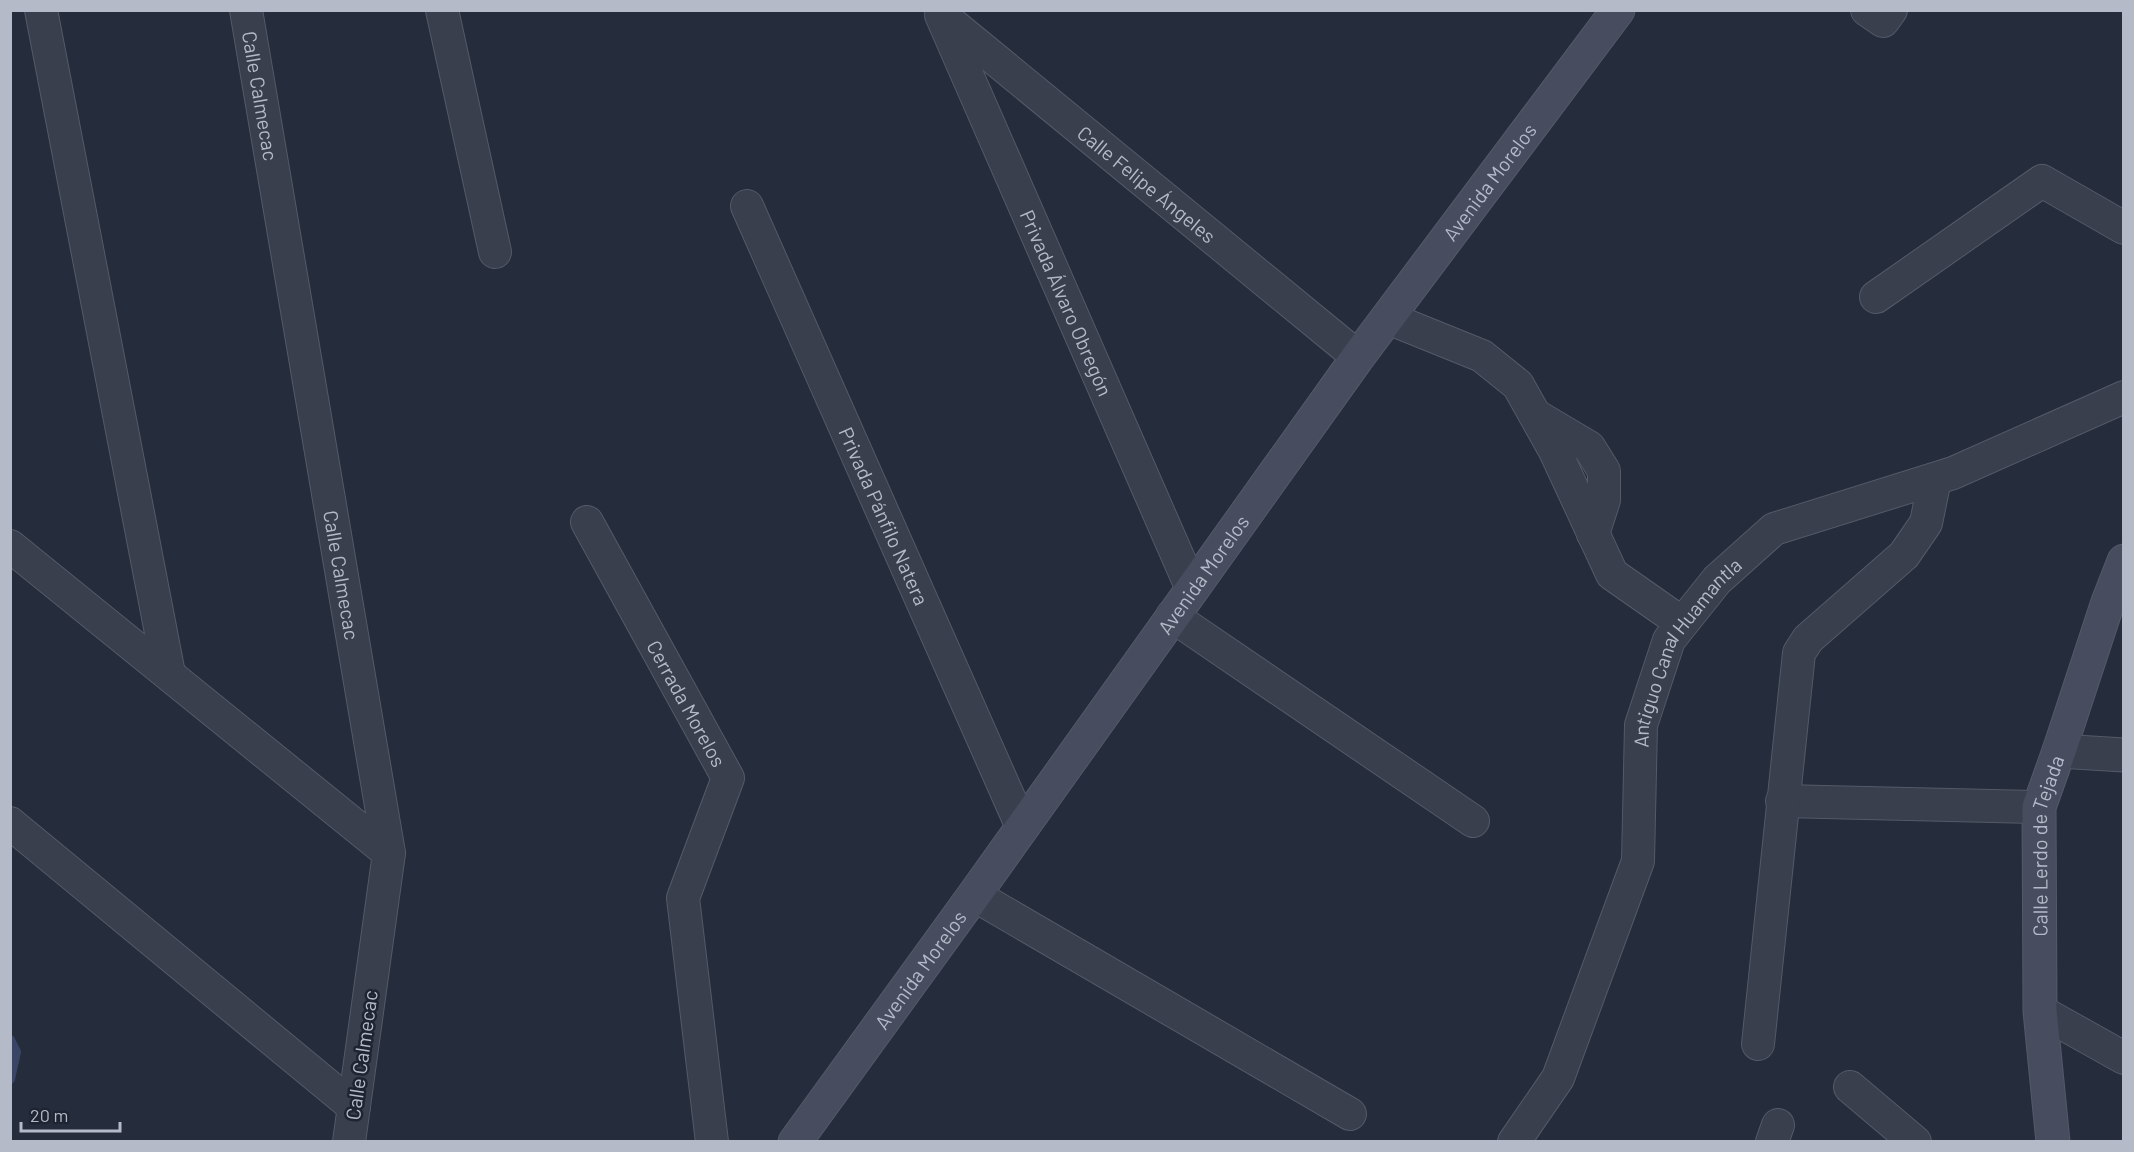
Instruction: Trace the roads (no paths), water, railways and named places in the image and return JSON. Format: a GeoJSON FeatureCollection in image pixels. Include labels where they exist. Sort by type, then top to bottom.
{"type":"FeatureCollection","features":[{"type":"Feature","properties":{"kind":"main road","name":"Avenida Morelos"},"geometry":{"type":"LineString","coordinates":[[795,1142],[1358,357],[1618,10]]}},
{"type":"Feature","properties":{"kind":"main road","name":"Calle Lerdo de Tejada"},"geometry":{"type":"LineString","coordinates":[[2054,1142],[2040,1011],[2039,807],[2124,561]]}},
{"type":"Feature","properties":{"kind":"street"},"geometry":{"type":"LineString","coordinates":[[41,10],[169,674]]}},
{"type":"Feature","properties":{"kind":"street","name":"Calle Calmecac"},"geometry":{"type":"LineString","coordinates":[[246,10],[389,853],[349,1142]]}},
{"type":"Feature","properties":{"kind":"street"},"geometry":{"type":"LineString","coordinates":[[442,10],[495,252]]}},
{"type":"Feature","properties":{"kind":"street"},"geometry":{"type":"LineString","coordinates":[[1867,10],[1883,21],[1891,10]]}},
{"type":"Feature","properties":{"kind":"street","name":"Calle Felipe Ángeles"},"geometry":{"type":"LineString","coordinates":[[938,13],[1358,357]]}},
{"type":"Feature","properties":{"kind":"street","name":"Privada Álvaro Obregón"},"geometry":{"type":"LineString","coordinates":[[938,13],[1192,589]]}},
{"type":"Feature","properties":{"kind":"street"},"geometry":{"type":"LineString","coordinates":[[1876,297],[2042,181],[2124,228]]}},
{"type":"Feature","properties":{"kind":"street","name":"Privada Pánfilo Natera"},"geometry":{"type":"LineString","coordinates":[[747,206],[1022,827]]}},
{"type":"Feature","properties":{"kind":"street"},"geometry":{"type":"LineString","coordinates":[[1388,318],[1482,356],[1518,385],[1535,415],[1590,447],[1604,471],[1604,500],[1593,534],[1612,573],[1682,623]]}},
{"type":"Feature","properties":{"kind":"street","name":"Antiguo Canal Huamantla"},"geometry":{"type":"LineString","coordinates":[[1514,1142],[1558,1078],[1638,861],[1641,725],[1669,640],[1717,580],[1774,529],[1953,473],[2124,397]]}},
{"type":"Feature","properties":{"kind":"street"},"geometry":{"type":"LineString","coordinates":[[1758,1044],[1799,653],[1808,639],[1904,555],[1926,523],[1935,479]]}},
{"type":"Feature","properties":{"kind":"street","name":"Cerrada Morelos"},"geometry":{"type":"LineString","coordinates":[[587,522],[728,778],[684,898],[712,1142]]}},
{"type":"Feature","properties":{"kind":"street"},"geometry":{"type":"LineString","coordinates":[[10,546],[389,853]]}},
{"type":"Feature","properties":{"kind":"street"},"geometry":{"type":"LineString","coordinates":[[1172,616],[1473,821]]}},
{"type":"Feature","properties":{"kind":"street"},"geometry":{"type":"LineString","coordinates":[[2059,752],[2124,755]]}},
{"type":"Feature","properties":{"kind":"street"},"geometry":{"type":"LineString","coordinates":[[1782,801],[2039,807]]}},
{"type":"Feature","properties":{"kind":"street"},"geometry":{"type":"LineString","coordinates":[[10,823],[354,1107]]}},
{"type":"Feature","properties":{"kind":"street"},"geometry":{"type":"LineString","coordinates":[[974,895],[1350,1114]]}},
{"type":"Feature","properties":{"kind":"street"},"geometry":{"type":"LineString","coordinates":[[2040,1011],[2124,1058]]}},
{"type":"Feature","properties":{"kind":"street"},"geometry":{"type":"LineString","coordinates":[[1850,1087],[1912,1140]]}},
{"type":"Feature","properties":{"kind":"waterway"},"geometry":{"type":"LineString","coordinates":[[10,1040],[16,1052],[10,1079]]}}]}
